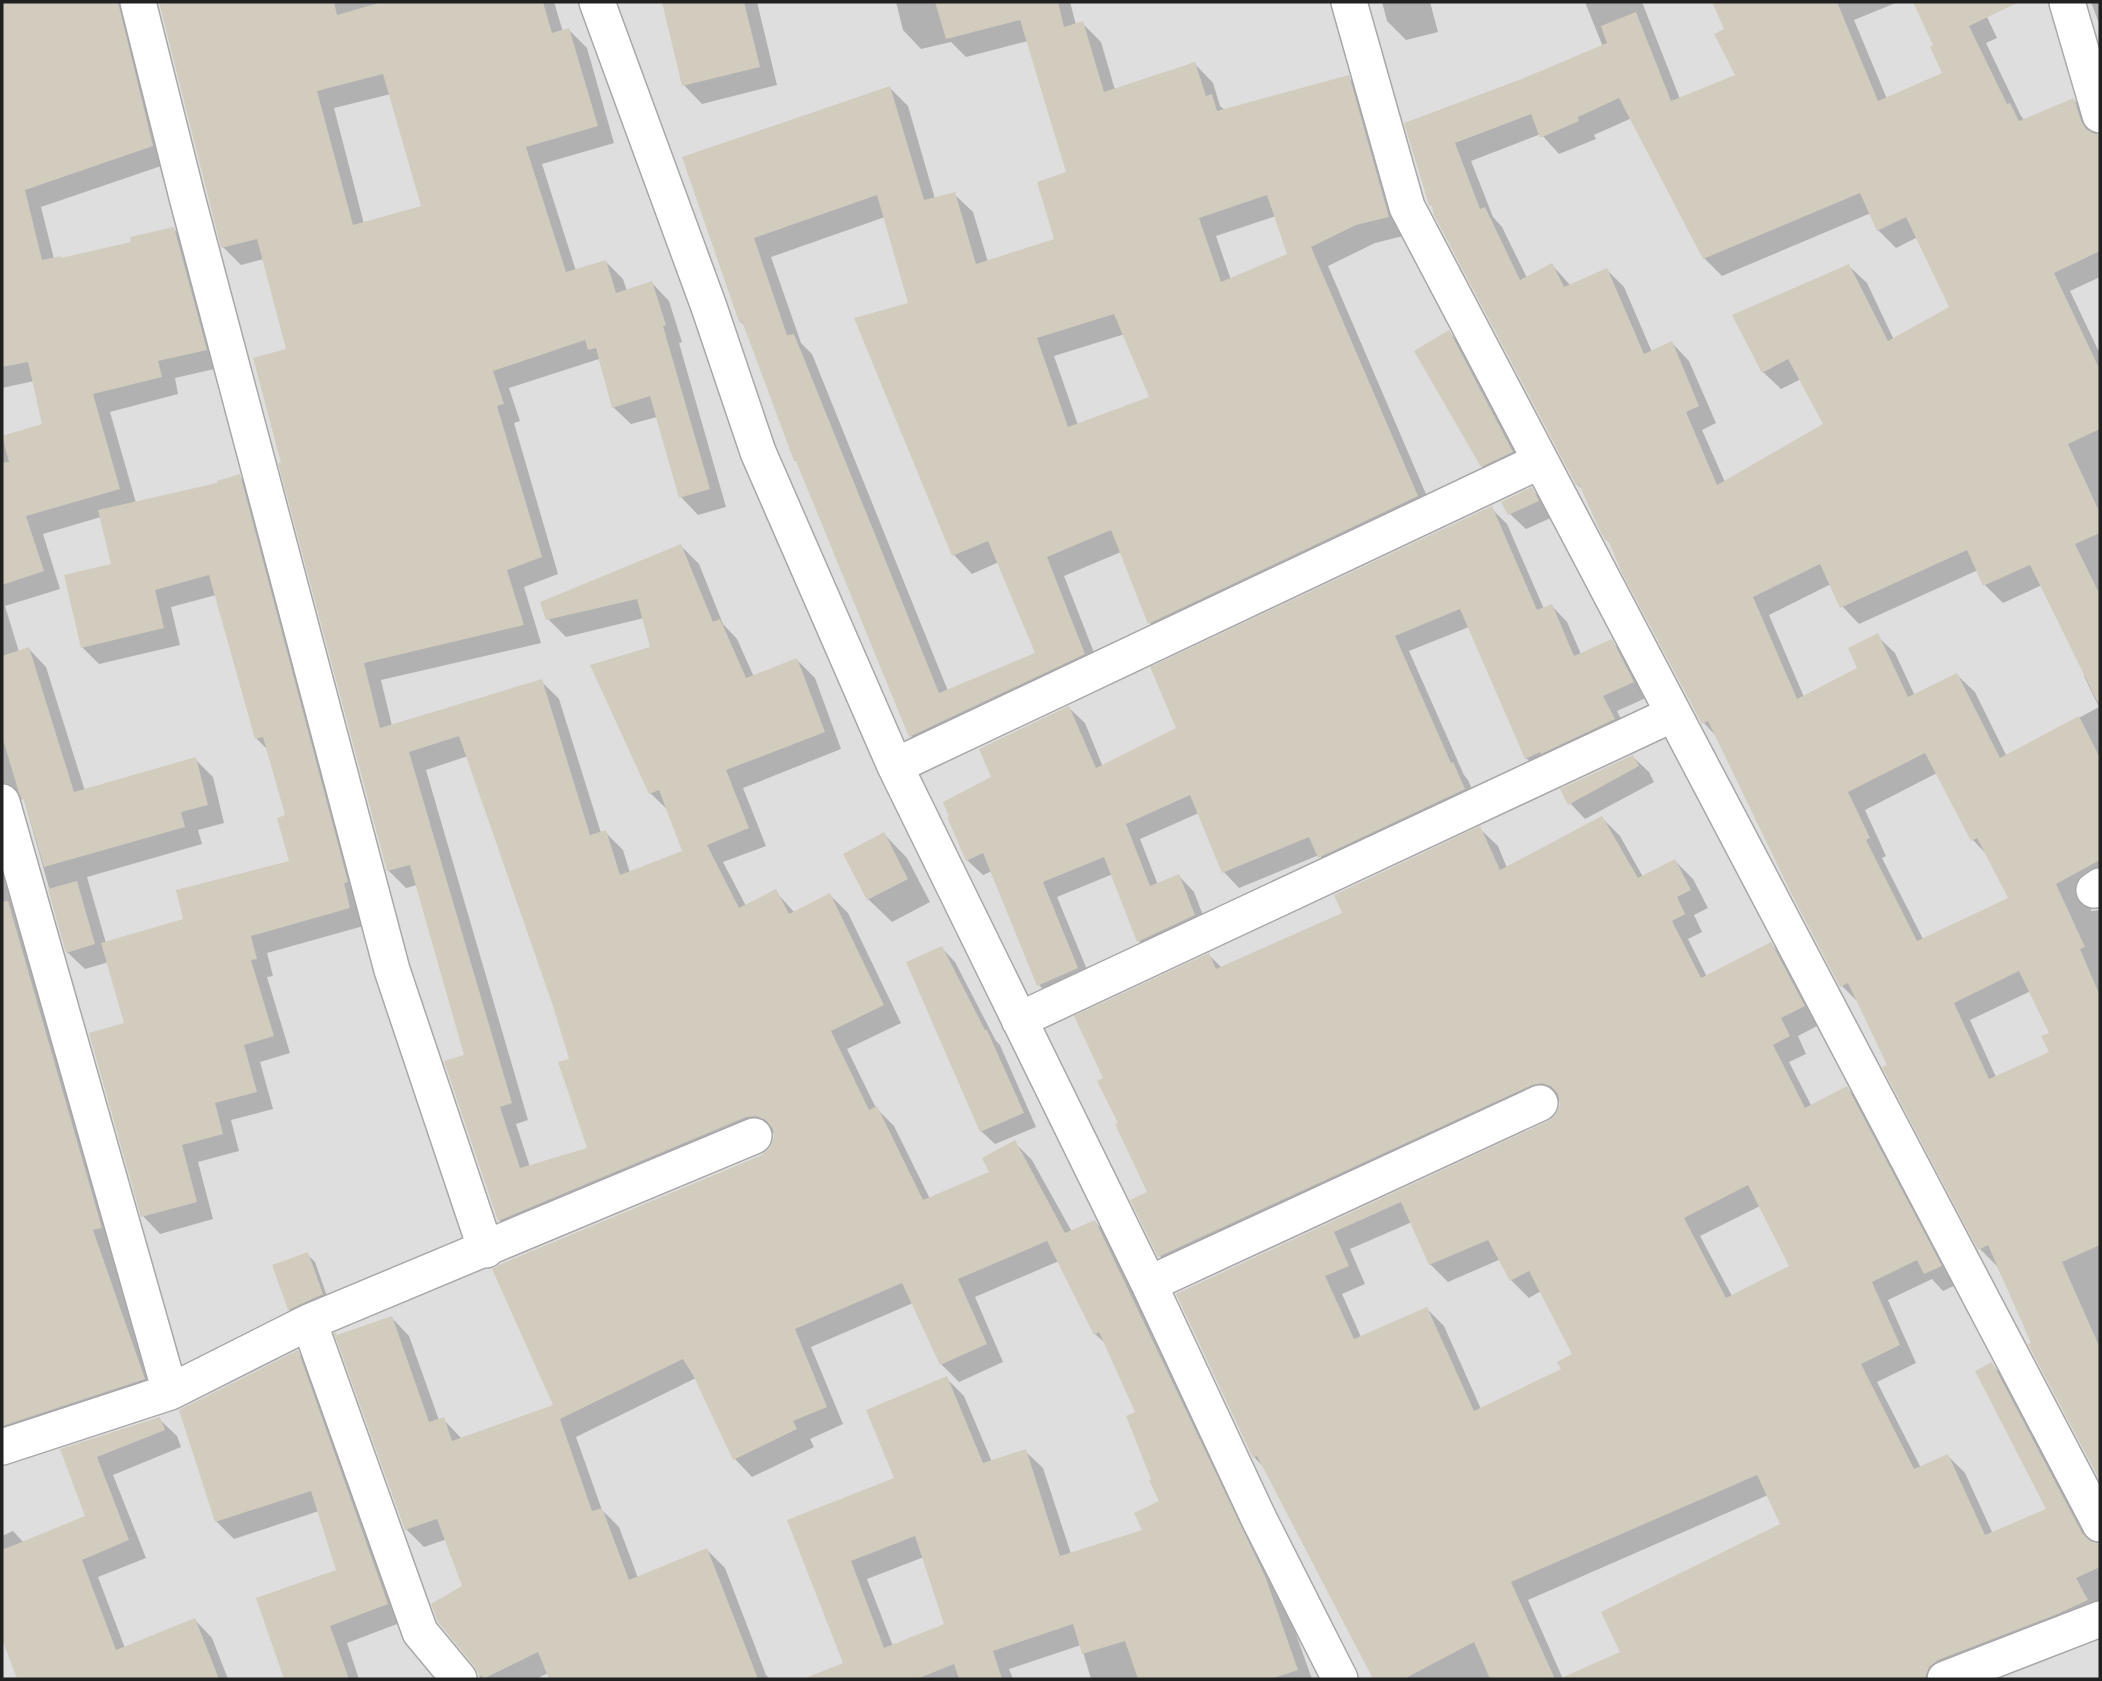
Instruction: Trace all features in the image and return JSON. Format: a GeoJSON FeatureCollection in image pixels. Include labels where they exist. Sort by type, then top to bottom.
{"type":"FeatureCollection","features":[{"type":"Feature","properties":{"kind":"street"},"geometry":{"type":"LineString","coordinates":[[138,2],[392,970],[486,1250]]}},
{"type":"Feature","properties":{"kind":"street"},"geometry":{"type":"LineString","coordinates":[[597,2],[709,307],[758,452],[895,766],[1339,1679]]}},
{"type":"Feature","properties":{"kind":"street"},"geometry":{"type":"LineString","coordinates":[[1349,2],[1407,207],[2098,1516]]}},
{"type":"Feature","properties":{"kind":"street"},"geometry":{"type":"LineString","coordinates":[[2067,2],[2100,115]]}},
{"type":"Feature","properties":{"kind":"street"},"geometry":{"type":"LineString","coordinates":[[895,766],[1540,461]]}},
{"type":"Feature","properties":{"kind":"street"},"geometry":{"type":"LineString","coordinates":[[1019,1020],[1673,713]]}},
{"type":"Feature","properties":{"kind":"street"},"geometry":{"type":"LineString","coordinates":[[2,802],[170,1392]]}},
{"type":"Feature","properties":{"kind":"street"},"geometry":{"type":"LineString","coordinates":[[1149,1284],[1541,1102]]}},
{"type":"Feature","properties":{"kind":"street"},"geometry":{"type":"LineString","coordinates":[[2,1447],[170,1392],[309,1322],[754,1136]]}},
{"type":"Feature","properties":{"kind":"street"},"geometry":{"type":"LineString","coordinates":[[309,1322],[420,1632],[459,1679]]}},
{"type":"Feature","properties":{"kind":"street"},"geometry":{"type":"LineString","coordinates":[[1945,1679],[2100,1619]]}},
{"type":"Feature","properties":{"kind":"shaded area"},"geometry":{"type":"Polygon","coordinates":[[[2,2],[2100,2],[2100,1679],[2,1679],[2,2]]]}},
{"type":"Feature","properties":{"kind":"building"},"geometry":{"type":"Polygon","coordinates":[[[2,2],[118,2],[153,146],[25,190],[42,260],[131,242],[130,237],[174,227],[207,350],[158,361],[162,377],[93,394],[120,489],[26,516],[44,571],[2,585],[2,463],[9,462],[2,436],[42,424],[28,362],[2,367],[2,2]]]}},
{"type":"Feature","properties":{"kind":"building"},"geometry":{"type":"Polygon","coordinates":[[[159,2],[334,2],[337,15],[382,2],[543,2],[552,33],[569,28],[598,126],[526,147],[566,272],[606,260],[616,293],[652,281],[710,489],[679,498],[650,396],[612,408],[596,348],[588,350],[585,340],[493,371],[504,404],[497,406],[542,557],[507,570],[524,625],[364,663],[380,728],[542,679],[590,835],[606,830],[620,875],[682,851],[659,790],[649,794],[590,665],[650,647],[637,599],[546,620],[540,602],[681,544],[713,622],[720,619],[746,678],[797,658],[825,732],[726,770],[749,828],[707,845],[739,908],[776,889],[789,914],[830,893],[884,1005],[831,1031],[869,1110],[877,1106],[923,1200],[989,1172],[982,1158],[1015,1140],[1065,1233],[1095,1220],[1265,1576],[1298,1670],[1271,1679],[1138,1679],[1125,1641],[1082,1654],[1073,1624],[993,1651],[1002,1679],[959,1679],[954,1664],[917,1679],[809,1679],[808,1677],[843,1663],[787,1520],[894,1478],[866,1410],[947,1376],[983,1463],[1026,1449],[1060,1556],[1142,1530],[1134,1513],[1159,1501],[1126,1416],[1135,1412],[1099,1332],[1094,1335],[1047,1241],[958,1279],[987,1344],[940,1365],[902,1283],[795,1329],[827,1407],[793,1421],[797,1429],[733,1460],[683,1359],[560,1419],[592,1511],[602,1508],[629,1580],[707,1548],[758,1679],[549,1679],[538,1652],[485,1678],[479,1675],[438,1622],[431,1604],[462,1586],[437,1519],[405,1530],[334,1333],[337,1335],[392,1316],[429,1422],[444,1417],[452,1441],[553,1405],[492,1269],[762,1155],[770,1148],[774,1138],[773,1129],[766,1120],[756,1116],[746,1117],[498,1221],[444,1061],[464,1055],[410,865],[387,871],[278,463],[281,463],[253,358],[286,349],[257,239],[221,248],[159,2]],[[383,74],[317,91],[353,225],[421,206],[383,74]],[[459,736],[409,752],[512,1103],[500,1107],[520,1168],[587,1148],[558,1062],[569,1059],[553,1006],[459,736]],[[915,1536],[851,1561],[884,1648],[944,1624],[915,1536]]]}},
{"type":"Feature","properties":{"kind":"building"},"geometry":{"type":"Polygon","coordinates":[[[662,2],[744,2],[760,67],[682,86],[662,2]]]}},
{"type":"Feature","properties":{"kind":"building"},"geometry":{"type":"Polygon","coordinates":[[[935,2],[1058,2],[1064,27],[1083,21],[1104,92],[1195,62],[1206,96],[1212,94],[1217,111],[1349,75],[1389,217],[1356,225],[1311,247],[1418,496],[1148,624],[1111,530],[1047,557],[1085,654],[909,737],[794,461],[742,321],[739,322],[682,157],[890,86],[924,200],[955,192],[976,264],[1054,239],[1037,182],[1066,172],[1020,20],[946,39],[935,2]],[[877,195],[754,238],[787,335],[794,334],[939,693],[1035,653],[988,541],[952,556],[854,318],[908,303],[877,195]],[[1267,195],[1199,218],[1221,282],[1287,254],[1267,195]],[[1114,314],[1037,338],[1068,427],[1149,397],[1114,314]]]}},
{"type":"Feature","properties":{"kind":"building"},"geometry":{"type":"Polygon","coordinates":[[[1712,2],[1837,2],[1878,101],[1942,73],[1930,47],[1933,45],[1913,2],[2019,2],[1969,26],[2007,104],[2010,103],[2019,121],[2074,98],[2086,129],[2100,135],[2100,251],[2054,273],[2100,370],[2100,429],[2068,444],[2100,513],[2100,533],[2075,544],[2100,595],[2100,707],[2030,565],[1983,586],[1967,550],[1840,608],[1820,564],[1753,597],[1797,699],[1857,668],[1848,648],[1878,633],[1908,697],[1957,673],[2000,758],[2079,716],[2100,758],[2100,860],[2056,884],[2085,947],[2080,949],[2100,996],[2100,1245],[2062,1262],[2100,1348],[2100,1481],[2028,1344],[2031,1343],[1988,1245],[1978,1250],[1882,1067],[1887,1065],[1848,983],[1840,987],[1790,891],[1708,721],[1702,724],[1622,573],[1608,540],[1606,541],[1600,531],[1579,484],[1576,485],[1434,215],[1404,123],[1519,80],[1607,43],[1601,26],[1636,12],[1671,101],[1735,75],[1714,34],[1724,29],[1712,2]],[[1619,98],[1578,117],[1579,121],[1540,138],[1531,114],[1455,143],[1480,209],[1485,207],[1520,280],[1552,263],[1564,287],[1607,268],[1644,354],[1672,341],[1699,406],[1686,412],[1717,485],[1823,424],[1788,359],[1762,373],[1732,315],[1849,264],[1888,341],[1949,307],[1906,217],[1877,231],[1860,193],[1703,259],[1619,98]],[[1925,753],[1848,792],[1870,838],[1866,840],[1917,941],[2008,898],[1977,838],[1971,841],[1925,753]],[[2019,971],[1954,1003],[1989,1079],[2049,1052],[2041,1036],[2049,1033],[2019,971]]]}},
{"type":"Feature","properties":{"kind":"building"},"geometry":{"type":"Polygon","coordinates":[[[1449,330],[1513,452],[1481,467],[1414,351],[1449,330]]]}},
{"type":"Feature","properties":{"kind":"building"},"geometry":{"type":"Polygon","coordinates":[[[240,474],[348,882],[344,883],[350,908],[251,936],[257,959],[251,960],[274,1036],[244,1045],[257,1092],[215,1103],[223,1134],[182,1145],[197,1202],[141,1217],[89,1033],[124,1023],[101,943],[183,919],[176,890],[289,861],[277,818],[285,815],[263,737],[255,739],[209,575],[155,590],[164,628],[81,648],[64,575],[111,564],[98,510],[217,483],[240,474]]]}},
{"type":"Feature","properties":{"kind":"building"},"geometry":{"type":"Polygon","coordinates":[[[1532,487],[1539,501],[1508,515],[1501,502],[1532,487]]]}},
{"type":"Feature","properties":{"kind":"building"},"geometry":{"type":"Polygon","coordinates":[[[1492,506],[1537,610],[1552,604],[1574,656],[1612,639],[1634,682],[1603,696],[1615,719],[1525,759],[1460,609],[1395,636],[1465,789],[1318,858],[1309,837],[1222,873],[1190,795],[1126,824],[1150,886],[1179,874],[1195,915],[1137,942],[1104,857],[1043,882],[1078,968],[1037,986],[983,853],[966,861],[943,802],[991,777],[979,749],[1069,706],[1096,768],[1176,728],[1150,667],[1492,506]]]}},
{"type":"Feature","properties":{"kind":"building"},"geometry":{"type":"Polygon","coordinates":[[[29,647],[74,792],[196,757],[208,805],[181,812],[185,827],[44,867],[2,736],[2,656],[29,647]]]}},
{"type":"Feature","properties":{"kind":"building"},"geometry":{"type":"Polygon","coordinates":[[[1633,755],[1639,766],[1568,805],[1560,789],[1633,755]]]}},
{"type":"Feature","properties":{"kind":"building"},"geometry":{"type":"Polygon","coordinates":[[[1602,816],[1638,878],[1675,859],[1691,890],[1677,897],[1685,914],[1672,921],[1701,978],[1771,942],[1805,1006],[1781,1018],[1790,1036],[1773,1045],[1805,1108],[1847,1086],[1942,1266],[1924,1274],[1917,1260],[1872,1282],[1900,1345],[1861,1364],[1914,1469],[1948,1454],[1985,1535],[2046,1509],[1975,1371],[1992,1362],[2082,1533],[2090,1541],[2100,1544],[2100,1567],[2076,1578],[2088,1600],[1938,1660],[1929,1667],[1925,1679],[1559,1679],[1620,1652],[1601,1612],[1780,1524],[1757,1475],[1511,1582],[1555,1679],[1490,1679],[1474,1642],[1404,1679],[1373,1679],[1257,1456],[1253,1458],[1176,1294],[1548,1121],[1556,1115],[1560,1105],[1558,1094],[1551,1086],[1542,1083],[1532,1085],[1158,1257],[1130,1200],[1147,1192],[1097,1081],[1103,1078],[1074,1016],[1209,953],[1216,969],[1342,913],[1334,895],[1480,826],[1500,870],[1602,816]],[[1748,1185],[1684,1218],[1726,1298],[1789,1266],[1748,1185]],[[1401,1202],[1334,1232],[1349,1266],[1325,1276],[1354,1339],[1427,1307],[1474,1411],[1561,1369],[1557,1362],[1572,1354],[1529,1271],[1510,1281],[1488,1240],[1429,1265],[1401,1202]]]}},
{"type":"Feature","properties":{"kind":"building"},"geometry":{"type":"Polygon","coordinates":[[[884,832],[908,879],[867,900],[843,854],[884,832]]]}},
{"type":"Feature","properties":{"kind":"building"},"geometry":{"type":"Polygon","coordinates":[[[77,881],[95,944],[66,953],[48,889],[77,881]]]}},
{"type":"Feature","properties":{"kind":"building"},"geometry":{"type":"Polygon","coordinates":[[[8,901],[102,1228],[93,1230],[145,1379],[2,1426],[2,902],[8,901]]]}},
{"type":"Feature","properties":{"kind":"building"},"geometry":{"type":"Polygon","coordinates":[[[942,946],[987,1030],[1024,1113],[980,1132],[906,962],[942,946]]]}},
{"type":"Feature","properties":{"kind":"building"},"geometry":{"type":"Polygon","coordinates":[[[308,1252],[323,1294],[288,1310],[272,1265],[308,1252]]]}},
{"type":"Feature","properties":{"kind":"building"},"geometry":{"type":"Polygon","coordinates":[[[298,1350],[388,1604],[330,1626],[349,1679],[284,1679],[256,1598],[336,1570],[311,1491],[215,1522],[179,1410],[298,1350]]]}},
{"type":"Feature","properties":{"kind":"building"},"geometry":{"type":"Polygon","coordinates":[[[160,1417],[165,1430],[97,1457],[129,1540],[82,1560],[116,1650],[195,1618],[219,1679],[17,1679],[2,1639],[2,1550],[85,1516],[60,1449],[160,1417]]]}}]}
